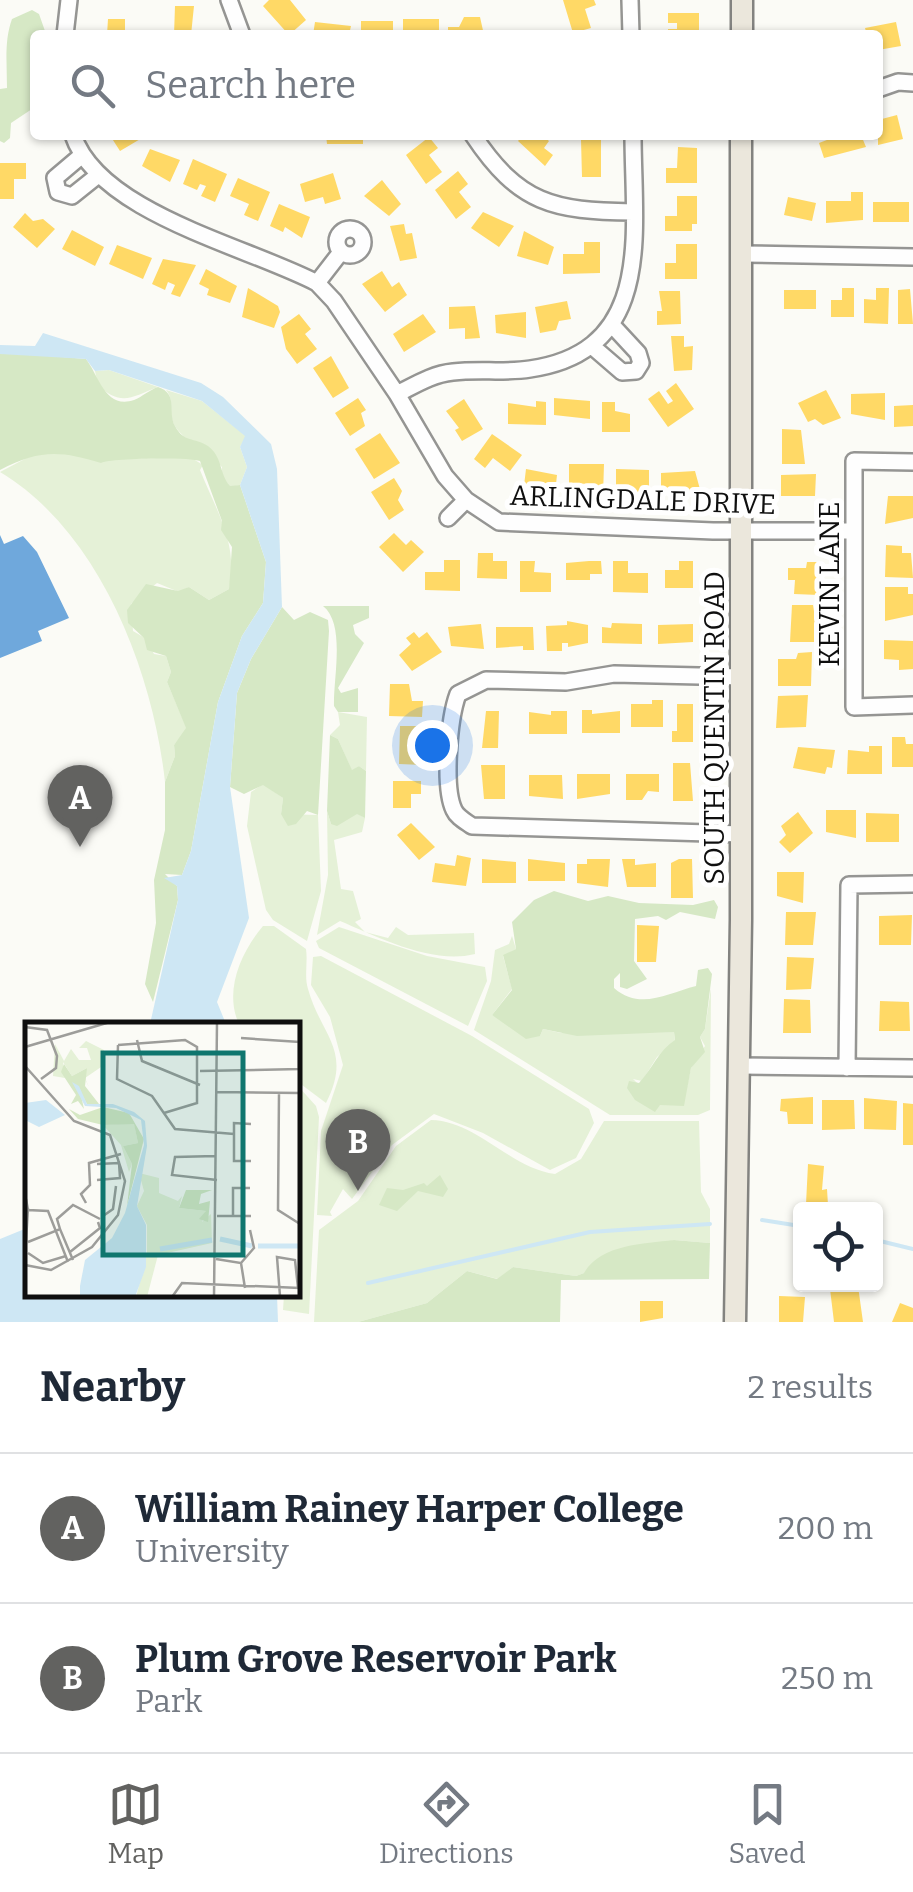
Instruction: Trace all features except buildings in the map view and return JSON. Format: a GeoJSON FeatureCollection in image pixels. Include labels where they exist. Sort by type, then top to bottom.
{"type":"FeatureCollection","features":[{"type":"Feature","properties":{"kind":"main road"},"geometry":{"type":"LineString","coordinates":[[742,0],[742,30]]}},
{"type":"Feature","properties":{"kind":"main road","name":"SOUTH QUENTIN ROAD"},"geometry":{"type":"LineString","coordinates":[[735,1322],[742,834],[741,140]]}},
{"type":"Feature","properties":{"kind":"street"},"geometry":{"type":"LineString","coordinates":[[66,30],[69,0]]}},
{"type":"Feature","properties":{"kind":"street"},"geometry":{"type":"LineString","coordinates":[[229,0],[240,30]]}},
{"type":"Feature","properties":{"kind":"street"},"geometry":{"type":"LineString","coordinates":[[630,0],[631,30]]}},
{"type":"Feature","properties":{"kind":"street"},"geometry":{"type":"LineString","coordinates":[[883,86],[913,83]]}},
{"type":"Feature","properties":{"kind":"street","name":"ARLINGDALE DRIVE"},"geometry":{"type":"LineString","coordinates":[[75,140],[96,176],[145,208],[317,283],[334,301],[397,394],[446,476],[466,500],[498,522],[742,532],[854,531]]}},
{"type":"Feature","properties":{"kind":"street"},"geometry":{"type":"LineString","coordinates":[[477,140],[508,182],[551,207],[633,212]]}},
{"type":"Feature","properties":{"kind":"street"},"geometry":{"type":"LineString","coordinates":[[397,394],[450,372],[539,368],[593,347],[613,326],[632,277],[633,140]]}},
{"type":"Feature","properties":{"kind":"street"},"geometry":{"type":"LineString","coordinates":[[81,156],[56,178],[58,192],[72,196],[96,176]]}},
{"type":"Feature","properties":{"kind":"street"},"geometry":{"type":"LineString","coordinates":[[317,283],[341,252]]}},
{"type":"Feature","properties":{"kind":"street"},"geometry":{"type":"LineString","coordinates":[[743,254],[913,258]]}},
{"type":"Feature","properties":{"kind":"street"},"geometry":{"type":"LineString","coordinates":[[593,347],[622,372],[636,371],[641,363],[638,353],[613,326]]}},
{"type":"Feature","properties":{"kind":"street","name":"KEVIN LANE"},"geometry":{"type":"LineString","coordinates":[[913,462],[854,461],[854,706],[913,705]]}},
{"type":"Feature","properties":{"kind":"street"},"geometry":{"type":"LineString","coordinates":[[448,518],[466,500]]}},
{"type":"Feature","properties":{"kind":"street"},"geometry":{"type":"LineString","coordinates":[[742,677],[614,674],[566,682],[486,680],[458,694],[450,737],[450,797],[455,813],[472,826],[742,834]]}},
{"type":"Feature","properties":{"kind":"street"},"geometry":{"type":"LineString","coordinates":[[847,1068],[848,885],[913,884]]}},
{"type":"Feature","properties":{"kind":"street"},"geometry":{"type":"LineString","coordinates":[[740,1066],[913,1068]]}},
{"type":"Feature","properties":{"kind":"green space"},"geometry":{"type":"Polygon","coordinates":[[[32,10],[39,14],[45,30],[30,30],[30,110],[11,123],[10,138],[4,143],[0,141],[0,89],[7,88],[6,53],[12,19],[32,10]]]}},
{"type":"Feature","properties":{"kind":"green space"},"geometry":{"type":"Polygon","coordinates":[[[0,354],[86,359],[109,395],[124,402],[158,387],[164,390],[170,398],[178,431],[208,446],[230,486],[240,485],[266,562],[263,603],[242,636],[218,702],[191,851],[182,875],[165,874],[177,886],[178,900],[153,1002],[145,984],[156,923],[154,880],[165,830],[165,782],[175,756],[174,745],[186,728],[167,682],[171,672],[166,656],[147,650],[144,638],[128,623],[127,610],[146,584],[178,591],[189,587],[209,600],[229,589],[232,547],[221,530],[222,521],[200,461],[150,459],[101,463],[50,454],[27,458],[0,470],[0,354]]]}},
{"type":"Feature","properties":{"kind":"green space"},"geometry":{"type":"Polygon","coordinates":[[[109,370],[158,387],[134,397],[113,396],[98,385],[95,371],[109,370]]]}},
{"type":"Feature","properties":{"kind":"green space"},"geometry":{"type":"Polygon","coordinates":[[[166,390],[202,401],[246,436],[240,447],[247,467],[240,485],[230,487],[222,478],[222,467],[176,428],[166,390]]]}},
{"type":"Feature","properties":{"kind":"green space"},"geometry":{"type":"Polygon","coordinates":[[[38,452],[84,454],[92,460],[190,457],[203,465],[200,470],[219,514],[231,557],[229,589],[209,600],[189,587],[179,592],[157,583],[131,604],[133,631],[145,638],[154,654],[166,656],[171,672],[167,682],[187,729],[174,745],[175,756],[165,782],[148,695],[115,608],[93,567],[66,530],[35,498],[0,472],[38,452]]]}},
{"type":"Feature","properties":{"kind":"green space"},"geometry":{"type":"Polygon","coordinates":[[[323,606],[369,606],[369,618],[353,625],[364,643],[338,688],[341,693],[358,688],[358,712],[338,712],[334,706],[336,638],[330,614],[323,606]]]}},
{"type":"Feature","properties":{"kind":"green space"},"geometry":{"type":"Polygon","coordinates":[[[282,607],[294,620],[310,612],[328,620],[329,631],[318,815],[307,811],[296,824],[288,826],[281,814],[283,798],[263,785],[244,794],[230,787],[237,693],[251,659],[282,607]]]}},
{"type":"Feature","properties":{"kind":"green space"},"geometry":{"type":"Polygon","coordinates":[[[338,712],[367,717],[366,771],[359,766],[352,771],[338,739],[330,735],[340,725],[338,712]]]}},
{"type":"Feature","properties":{"kind":"green space"},"geometry":{"type":"Polygon","coordinates":[[[330,735],[338,739],[352,770],[359,766],[366,771],[365,818],[357,814],[337,826],[331,824],[327,811],[330,735]]]}},
{"type":"Feature","properties":{"kind":"green space"},"geometry":{"type":"Polygon","coordinates":[[[263,784],[283,798],[281,814],[318,815],[321,891],[307,941],[273,920],[266,910],[247,826],[251,792],[263,784]]]}},
{"type":"Feature","properties":{"kind":"green space"},"geometry":{"type":"Polygon","coordinates":[[[327,811],[331,824],[357,813],[365,818],[362,832],[334,840],[341,889],[353,891],[361,919],[355,922],[365,932],[340,921],[317,935],[328,875],[327,811]]]}},
{"type":"Feature","properties":{"kind":"green space"},"geometry":{"type":"Polygon","coordinates":[[[554,891],[588,901],[608,896],[639,903],[693,905],[714,900],[718,907],[715,919],[680,912],[666,920],[658,916],[635,919],[634,961],[647,979],[627,989],[620,987],[620,973],[614,979],[614,988],[624,995],[644,999],[696,986],[698,970],[708,968],[712,974],[705,1029],[700,1037],[705,1052],[691,1068],[684,1106],[660,1105],[655,1112],[635,1100],[627,1088],[629,1081],[639,1083],[644,1078],[675,1040],[674,1032],[577,1036],[543,1029],[540,1036],[526,1039],[492,1015],[512,990],[503,955],[516,949],[512,922],[534,900],[554,891]]]}},
{"type":"Feature","properties":{"kind":"green space"},"geometry":{"type":"Polygon","coordinates":[[[263,926],[274,926],[306,949],[308,989],[336,1056],[334,1085],[326,1103],[300,1084],[300,1022],[238,1022],[234,986],[247,948],[263,926]]]}},
{"type":"Feature","properties":{"kind":"green space"},"geometry":{"type":"Polygon","coordinates":[[[339,927],[427,956],[485,967],[487,981],[468,1026],[319,948],[316,941],[339,927]]]}},
{"type":"Feature","properties":{"kind":"green space"},"geometry":{"type":"Polygon","coordinates":[[[396,927],[408,935],[474,933],[475,954],[423,953],[366,932],[388,938],[396,927]]]}},
{"type":"Feature","properties":{"kind":"green space"},"geometry":{"type":"Polygon","coordinates":[[[512,936],[516,949],[503,956],[512,989],[492,1015],[540,1036],[543,1029],[561,1033],[674,1032],[675,1041],[657,1057],[642,1081],[633,1079],[660,1105],[670,1105],[686,1091],[691,1068],[705,1046],[700,1037],[705,1029],[711,988],[710,1110],[698,1115],[610,1115],[474,1030],[491,981],[495,950],[509,944],[512,936]]]}},
{"type":"Feature","properties":{"kind":"green space"},"geometry":{"type":"Polygon","coordinates":[[[321,956],[472,1036],[589,1109],[594,1123],[576,1158],[550,1170],[483,1133],[434,1114],[392,1145],[352,1199],[343,1189],[330,1212],[332,1216],[317,1215],[321,1131],[343,1065],[330,1017],[311,985],[313,957],[321,956]]]}},
{"type":"Feature","properties":{"kind":"green space"},"geometry":{"type":"Polygon","coordinates":[[[300,1088],[316,1106],[319,1117],[309,1314],[283,1310],[284,1297],[300,1297],[300,1088]]]}},
{"type":"Feature","properties":{"kind":"green space"},"geometry":{"type":"Polygon","coordinates":[[[431,1120],[463,1128],[523,1163],[555,1174],[581,1159],[604,1121],[699,1121],[701,1192],[710,1209],[710,1243],[674,1240],[576,1276],[513,1267],[498,1279],[467,1271],[427,1303],[358,1322],[314,1322],[319,1230],[358,1201],[396,1146],[431,1120]]]}},
{"type":"Feature","properties":{"kind":"green space"},"geometry":{"type":"Polygon","coordinates":[[[440,1175],[448,1189],[443,1197],[418,1191],[397,1211],[379,1205],[387,1188],[403,1190],[424,1183],[427,1186],[440,1175]]]}},
{"type":"Feature","properties":{"kind":"green space"},"geometry":{"type":"Polygon","coordinates":[[[674,1240],[710,1243],[709,1279],[561,1280],[560,1322],[358,1322],[427,1303],[467,1271],[497,1279],[513,1267],[576,1276],[612,1251],[674,1240]]]}},
{"type":"Feature","properties":{"kind":"water"},"geometry":{"type":"Polygon","coordinates":[[[43,333],[201,383],[223,397],[271,444],[277,469],[282,607],[251,659],[237,693],[230,787],[249,918],[217,1002],[225,1022],[150,1022],[178,900],[177,886],[164,878],[182,875],[191,851],[218,702],[242,636],[263,603],[266,562],[240,485],[247,467],[240,447],[245,436],[202,401],[109,370],[95,371],[86,359],[0,354],[0,345],[35,346],[43,333]]]}},
{"type":"Feature","properties":{"kind":"water"},"geometry":{"type":"Polygon","coordinates":[[[25,1229],[25,1297],[277,1297],[278,1322],[0,1322],[0,1239],[25,1229]]]}},
{"type":"Feature","properties":{"kind":"waterway"},"geometry":{"type":"LineString","coordinates":[[762,1220],[793,1225]]}},
{"type":"Feature","properties":{"kind":"waterway"},"geometry":{"type":"LineString","coordinates":[[368,1283],[590,1232],[710,1224]]}},
{"type":"Feature","properties":{"kind":"waterway"},"geometry":{"type":"LineString","coordinates":[[883,1242],[913,1249]]}},
{"type":"Feature","properties":{"kind":"place","name":"William Rainey Harper College"},"geometry":{"type":"Point","coordinates":[80,847]}},
{"type":"Feature","properties":{"kind":"place","name":"Plum Grove Reservoir Park"},"geometry":{"type":"Point","coordinates":[358,1191]}}]}
